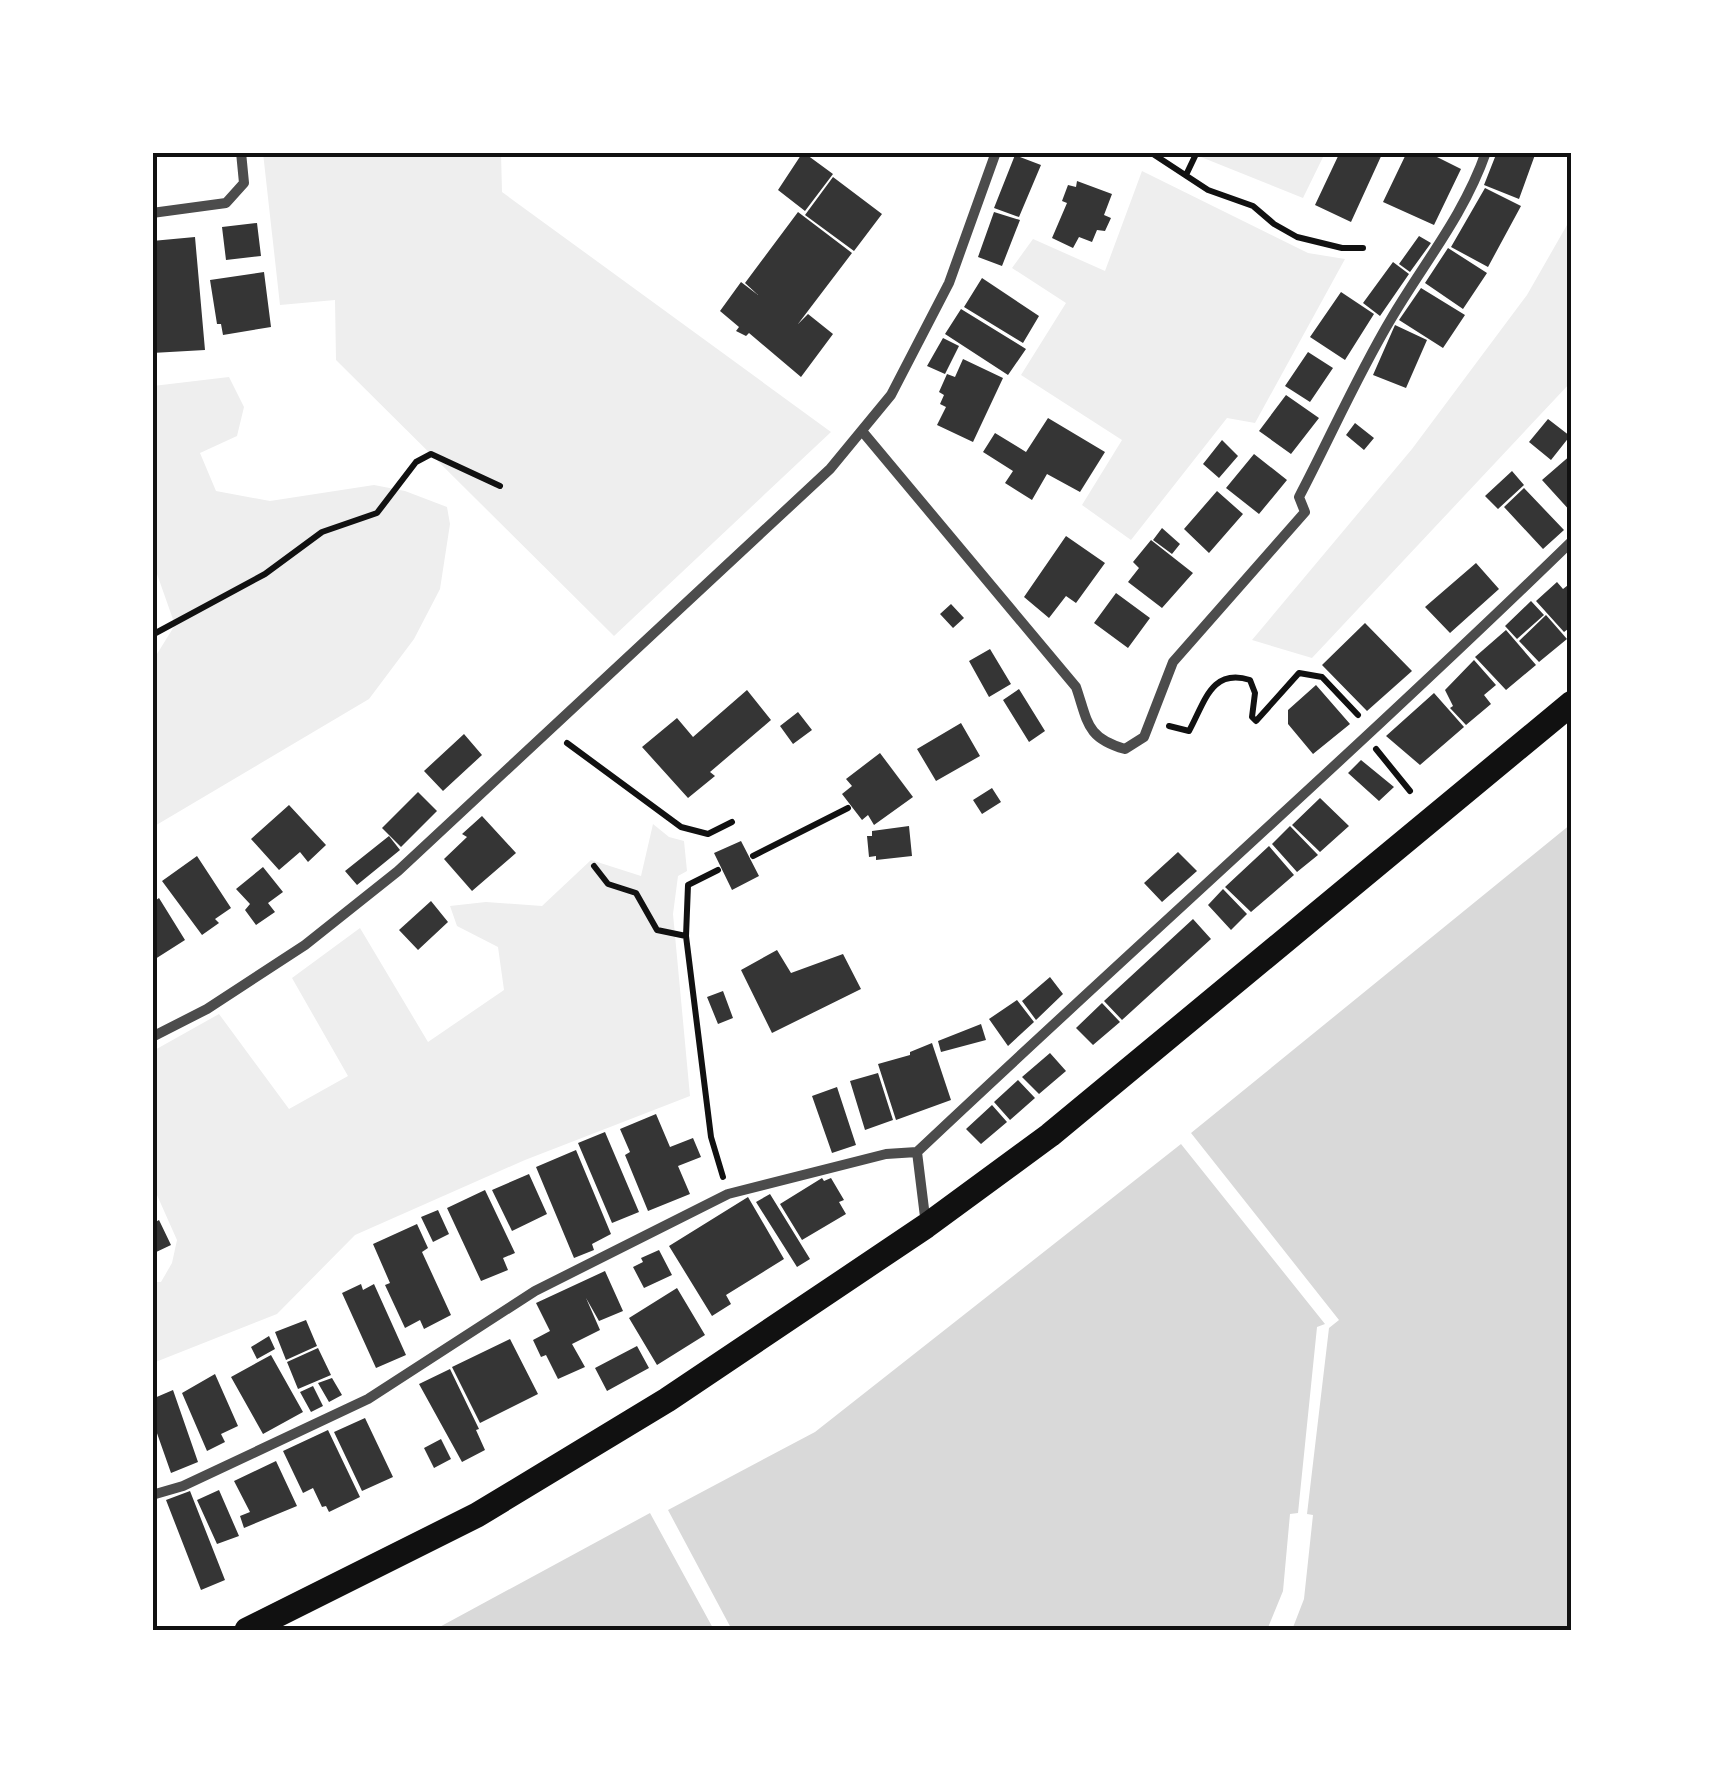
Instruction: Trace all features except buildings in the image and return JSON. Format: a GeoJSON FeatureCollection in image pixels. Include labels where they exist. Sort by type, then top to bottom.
{"type":"FeatureCollection","features":[{"type":"Feature","properties":{"kind":"main road"},"geometry":{"type":"LineString","coordinates":[[247,1630],[477,1514],[667,1400],[926,1226],[1050,1135],[1572,703]]}},
{"type":"Feature","properties":{"kind":"street"},"geometry":{"type":"LineString","coordinates":[[152,213],[226,203],[244,183],[241,152]]}},
{"type":"Feature","properties":{"kind":"street"},"geometry":{"type":"LineString","coordinates":[[152,1037],[207,1009],[305,945],[398,871],[830,469],[891,395],[949,283],[996,152]]}},
{"type":"Feature","properties":{"kind":"street"},"geometry":{"type":"LineString","coordinates":[[862,430],[1076,687],[1087,725],[1096,737],[1126,749],[1144,737],[1172,662],[1305,512],[1299,498],[1391,319],[1474,188],[1486,152]]}},
{"type":"Feature","properties":{"kind":"street"},"geometry":{"type":"LineString","coordinates":[[152,1495],[183,1486],[368,1399],[536,1291],[728,1194],[886,1154],[917,1152],[1572,541]]}},
{"type":"Feature","properties":{"kind":"street"},"geometry":{"type":"LineString","coordinates":[[917,1152],[926,1226]]}},
{"type":"Feature","properties":{"kind":"path"},"geometry":{"type":"LineString","coordinates":[[1150,152],[1208,190],[1254,206],[1296,237],[1342,248],[1363,248]]}},
{"type":"Feature","properties":{"kind":"path"},"geometry":{"type":"LineString","coordinates":[[1186,174],[1197,152]]}},
{"type":"Feature","properties":{"kind":"path"},"geometry":{"type":"LineString","coordinates":[[152,635],[265,574],[322,532],[377,512],[416,462],[431,454],[500,486]]}},
{"type":"Feature","properties":{"kind":"path"},"geometry":{"type":"LineString","coordinates":[[1148,721],[1189,732],[1213,688],[1223,677],[1236,676],[1250,680],[1254,693],[1252,717],[1256,721],[1299,673],[1311,673],[1322,677],[1410,791]]}},
{"type":"Feature","properties":{"kind":"path"},"geometry":{"type":"LineString","coordinates":[[550,730],[681,827],[708,834],[732,822]]}},
{"type":"Feature","properties":{"kind":"path"},"geometry":{"type":"LineString","coordinates":[[753,856],[848,808]]}},
{"type":"Feature","properties":{"kind":"path"},"geometry":{"type":"LineString","coordinates":[[594,866],[608,884],[636,893],[658,930],[686,936]]}},
{"type":"Feature","properties":{"kind":"path"},"geometry":{"type":"LineString","coordinates":[[718,870],[688,885],[686,936],[711,1138],[728,1194]]}},
{"type":"Feature","properties":{"kind":"shaded area"},"geometry":{"type":"Polygon","coordinates":[[[263,153],[501,153],[502,192],[831,432],[614,636],[336,360],[335,300],[280,305],[263,153]]]}},
{"type":"Feature","properties":{"kind":"shaded area"},"geometry":{"type":"Polygon","coordinates":[[[1191,153],[1325,153],[1303,198],[1191,153]]]}},
{"type":"Feature","properties":{"kind":"shaded area"},"geometry":{"type":"Polygon","coordinates":[[[1142,171],[1308,253],[1345,259],[1255,423],[1227,418],[1131,540],[1082,505],[1122,440],[1021,375],[1066,303],[1012,268],[1033,239],[1105,271],[1142,171]]]}},
{"type":"Feature","properties":{"kind":"shaded area"},"geometry":{"type":"Polygon","coordinates":[[[1571,218],[1571,382],[1312,658],[1252,640],[1412,449],[1527,295],[1571,218]]]}},
{"type":"Feature","properties":{"kind":"shaded area"},"geometry":{"type":"Polygon","coordinates":[[[229,377],[244,407],[237,436],[200,453],[216,491],[270,501],[374,485],[405,491],[447,507],[450,524],[440,589],[414,639],[369,699],[153,827],[152,662],[175,625],[157,574],[153,575],[153,386],[229,377]]]}},
{"type":"Feature","properties":{"kind":"shaded area"},"geometry":{"type":"Polygon","coordinates":[[[653,824],[669,837],[684,841],[687,871],[678,876],[673,914],[690,1096],[525,1160],[355,1235],[277,1314],[153,1363],[153,1282],[161,1282],[172,1263],[177,1240],[153,1186],[153,1051],[219,1014],[289,1109],[348,1076],[292,978],[360,928],[428,1042],[504,990],[498,947],[457,926],[450,906],[486,902],[542,906],[591,860],[641,876],[653,824]]]}},
{"type":"Feature","properties":{"kind":"shaded area"},"geometry":{"type":"Polygon","coordinates":[[[1571,824],[1571,1630],[1292,1630],[1304,1599],[1313,1515],[1307,1514],[1329,1328],[1339,1320],[1191,1133],[1571,824]]]}},
{"type":"Feature","properties":{"kind":"shaded area"},"geometry":{"type":"Polygon","coordinates":[[[1181,1144],[1325,1324],[1317,1327],[1298,1513],[1290,1514],[1283,1591],[1267,1630],[732,1630],[668,1510],[815,1432],[1181,1144]]]}},
{"type":"Feature","properties":{"kind":"shaded area"},"geometry":{"type":"Polygon","coordinates":[[[650,1513],[714,1630],[434,1630],[650,1513]]]}}]}
